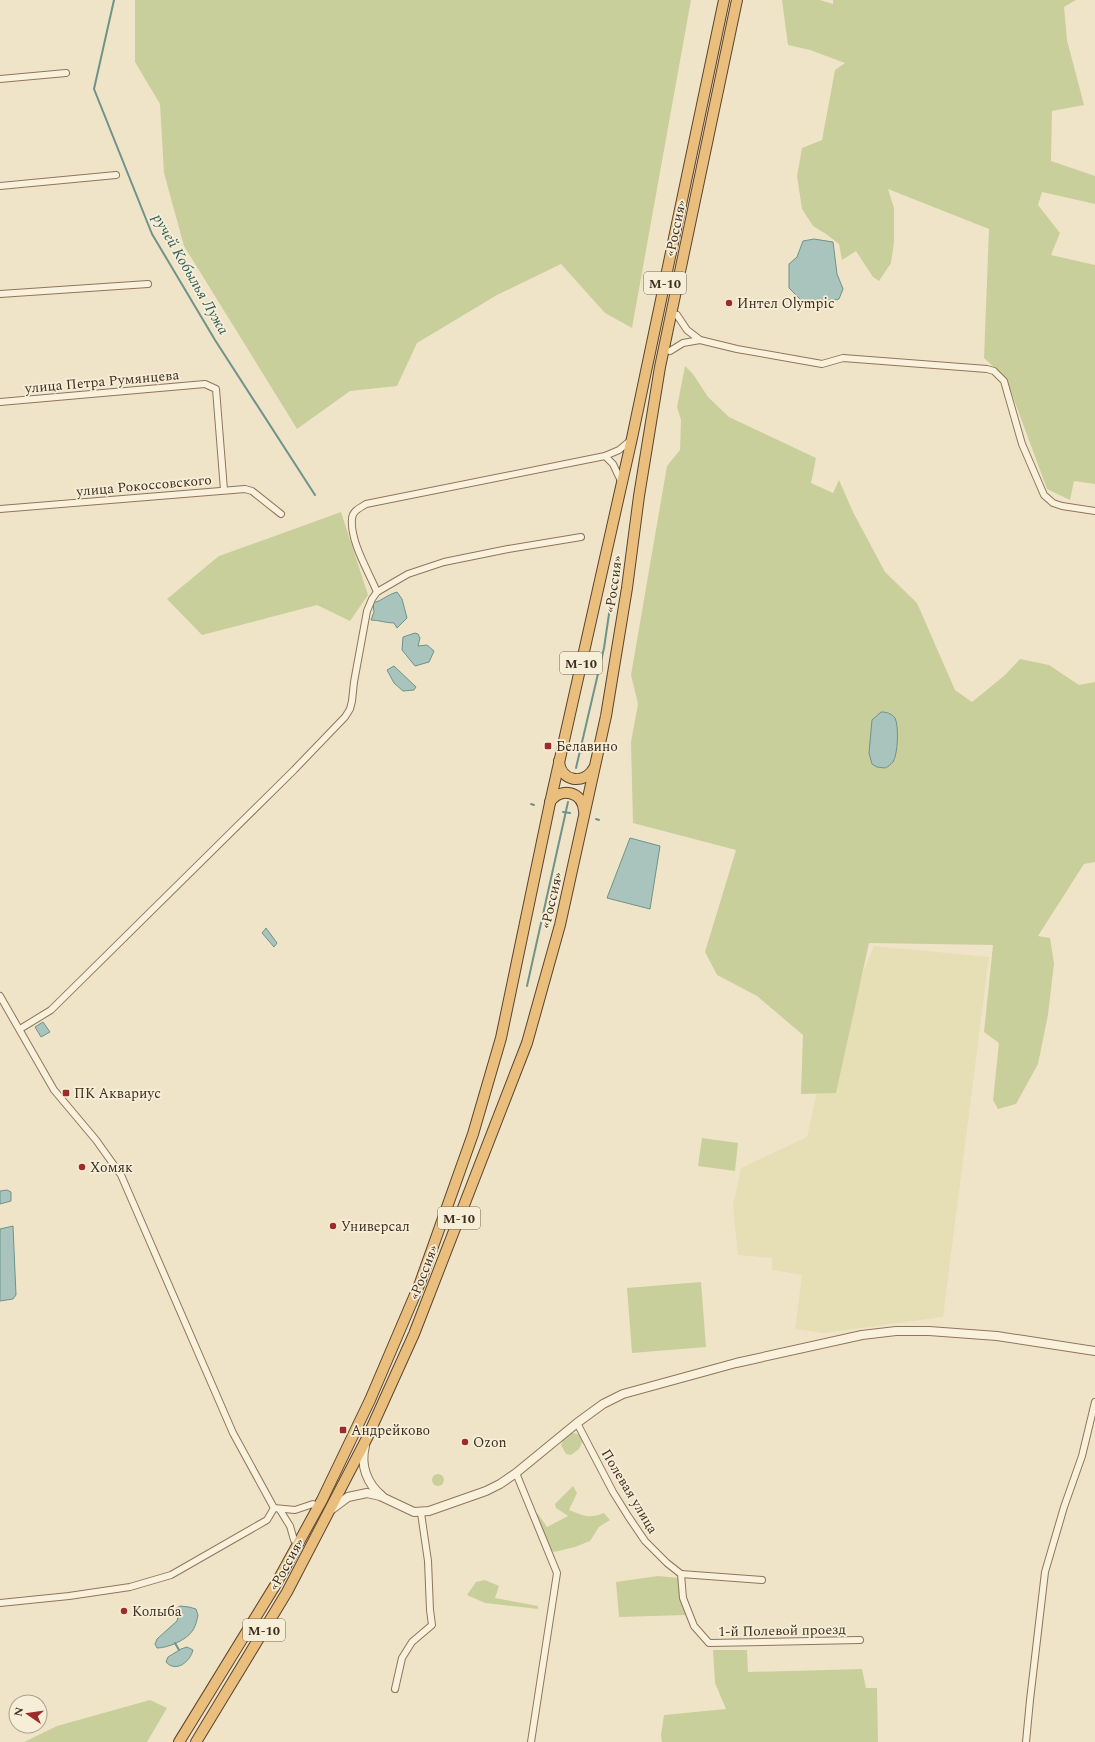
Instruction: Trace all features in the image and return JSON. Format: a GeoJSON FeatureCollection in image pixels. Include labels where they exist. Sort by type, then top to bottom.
{"type":"FeatureCollection","features":[{"type":"Feature","properties":{"kind":"highway","name":"«Россия»"},"geometry":{"type":"LineString","coordinates":[[179,1742],[261,1609],[322,1500],[370,1400],[426,1265],[473,1134],[501,1038],[559,761],[632,438],[724,0]]}},
{"type":"Feature","properties":{"kind":"highway","name":"«Россия»"},"geometry":{"type":"LineString","coordinates":[[196,1742],[288,1592],[367,1438],[414,1334],[527,1043],[560,925],[596,765],[617,650],[639,496],[660,367],[737,0]]}},
{"type":"Feature","properties":{"kind":"highway"},"geometry":{"type":"LineString","coordinates":[[639,496],[648,480],[677,316],[677,284]]}},
{"type":"Feature","properties":{"kind":"highway"},"geometry":{"type":"LineString","coordinates":[[559,761],[562,772],[569,778],[574,779],[580,779],[588,776],[596,765]]}},
{"type":"Feature","properties":{"kind":"highway"},"geometry":{"type":"LineString","coordinates":[[550,803],[555,796],[560,793],[568,792],[580,798],[583,803],[584,815]]}},
{"type":"Feature","properties":{"kind":"highway"},"geometry":{"type":"LineString","coordinates":[[261,1609],[271,1582],[313,1504],[366,1398],[415,1281],[426,1265]]}},
{"type":"Feature","properties":{"kind":"street"},"geometry":{"type":"LineString","coordinates":[[0,79],[66,73]]}},
{"type":"Feature","properties":{"kind":"street"},"geometry":{"type":"LineString","coordinates":[[0,186],[116,175]]}},
{"type":"Feature","properties":{"kind":"street"},"geometry":{"type":"LineString","coordinates":[[0,294],[148,284]]}},
{"type":"Feature","properties":{"kind":"street"},"geometry":{"type":"LineString","coordinates":[[677,316],[687,330],[700,340]]}},
{"type":"Feature","properties":{"kind":"street"},"geometry":{"type":"LineString","coordinates":[[670,351],[683,343],[700,340],[737,349],[822,364],[843,358],[987,369],[994,371],[1004,382],[1022,444],[1044,496],[1053,503],[1062,506],[1095,510]]}},
{"type":"Feature","properties":{"kind":"street","name":"улица Петра Румянцева"},"geometry":{"type":"LineString","coordinates":[[0,402],[205,384],[216,389],[224,490]]}},
{"type":"Feature","properties":{"kind":"street"},"geometry":{"type":"LineString","coordinates":[[377,592],[355,542],[352,518],[356,510],[366,504],[605,456],[619,450],[632,438]]}},
{"type":"Feature","properties":{"kind":"street"},"geometry":{"type":"LineString","coordinates":[[605,456],[615,468],[620,479],[621,487]]}},
{"type":"Feature","properties":{"kind":"street","name":"улица Рокоссовского"},"geometry":{"type":"LineString","coordinates":[[0,509],[245,489],[252,491],[281,514]]}},
{"type":"Feature","properties":{"kind":"street"},"geometry":{"type":"LineString","coordinates":[[20,1029],[51,1010],[294,770],[345,717],[350,709],[352,701],[367,611],[377,592],[408,574],[444,562],[508,549],[581,537]]}},
{"type":"Feature","properties":{"kind":"street"},"geometry":{"type":"LineString","coordinates":[[0,996],[54,1090],[96,1140],[122,1175],[233,1433],[277,1509],[288,1522],[294,1540]]}},
{"type":"Feature","properties":{"kind":"street"},"geometry":{"type":"LineString","coordinates":[[328,1515],[339,1503],[354,1495],[367,1493],[383,1497],[411,1510],[421,1512],[429,1511],[486,1491],[516,1473],[577,1423],[615,1398],[640,1388],[736,1363],[879,1332],[921,1330],[997,1336],[1095,1351]]}},
{"type":"Feature","properties":{"kind":"street"},"geometry":{"type":"LineString","coordinates":[[1026,1742],[1031,1684],[1045,1572],[1064,1507],[1082,1456],[1095,1402]]}},
{"type":"Feature","properties":{"kind":"street","name":"Полевая улица"},"geometry":{"type":"LineString","coordinates":[[577,1423],[613,1492],[645,1541],[681,1574]]}},
{"type":"Feature","properties":{"kind":"street"},"geometry":{"type":"LineString","coordinates":[[367,1438],[363,1452],[364,1469],[371,1485],[383,1497]]}},
{"type":"Feature","properties":{"kind":"street"},"geometry":{"type":"LineString","coordinates":[[516,1473],[556,1573],[531,1742]]}},
{"type":"Feature","properties":{"kind":"street"},"geometry":{"type":"LineString","coordinates":[[0,1603],[69,1596],[130,1587],[171,1575],[267,1520],[277,1509],[300,1509],[313,1504]]}},
{"type":"Feature","properties":{"kind":"street"},"geometry":{"type":"LineString","coordinates":[[395,1689],[402,1658],[412,1642],[432,1625],[428,1561],[421,1512]]}},
{"type":"Feature","properties":{"kind":"street"},"geometry":{"type":"LineString","coordinates":[[681,1574],[762,1580]]}},
{"type":"Feature","properties":{"kind":"street","name":"1-й Полевой проезд"},"geometry":{"type":"LineString","coordinates":[[681,1574],[683,1598],[694,1626],[709,1643],[860,1640]]}},
{"type":"Feature","properties":{"kind":"shaded area"},"geometry":{"type":"Polygon","coordinates":[[[874,946],[989,957],[943,1317],[824,1333],[795,1329],[802,1275],[772,1270],[772,1258],[738,1255],[733,1205],[741,1168],[807,1137],[822,1070],[874,946]]]}},
{"type":"Feature","properties":{"kind":"green space"},"geometry":{"type":"Polygon","coordinates":[[[135,0],[691,0],[632,328],[605,313],[561,264],[497,295],[417,343],[397,386],[350,391],[297,429],[184,246],[164,173],[160,104],[135,62],[135,0]]]}},
{"type":"Feature","properties":{"kind":"green space"},"geometry":{"type":"Polygon","coordinates":[[[782,0],[820,0],[833,4],[833,0],[1076,0],[1064,7],[1067,40],[1084,105],[1052,111],[1051,161],[1095,176],[1095,204],[1042,192],[1038,205],[1060,233],[1051,255],[1095,265],[1095,484],[1074,481],[1070,500],[1047,489],[1006,378],[984,358],[989,229],[888,189],[894,208],[894,242],[891,263],[879,281],[873,277],[856,251],[842,260],[839,244],[813,226],[802,209],[797,176],[802,148],[822,140],[835,70],[845,63],[810,50],[788,45],[782,0]]]}},
{"type":"Feature","properties":{"kind":"green space"},"geometry":{"type":"Polygon","coordinates":[[[685,366],[693,374],[708,397],[729,417],[816,458],[811,483],[833,493],[839,480],[853,512],[885,572],[917,603],[955,690],[972,702],[1005,675],[1020,659],[1049,665],[1079,685],[1095,682],[1095,862],[1084,864],[1038,936],[1050,938],[1054,963],[1048,1015],[1038,1064],[1016,1104],[998,1109],[993,1100],[999,1043],[984,1032],[993,945],[869,943],[836,1093],[801,1094],[803,1035],[757,996],[717,975],[705,952],[736,850],[633,823],[631,742],[638,704],[631,675],[667,466],[680,450],[681,420],[677,407],[685,366]]]}},
{"type":"Feature","properties":{"kind":"green space"},"geometry":{"type":"Polygon","coordinates":[[[341,512],[368,595],[350,621],[317,605],[202,635],[167,599],[219,556],[341,512]]]}},
{"type":"Feature","properties":{"kind":"green space"},"geometry":{"type":"Polygon","coordinates":[[[702,1138],[738,1143],[735,1171],[698,1166],[702,1138]]]}},
{"type":"Feature","properties":{"kind":"green space"},"geometry":{"type":"Polygon","coordinates":[[[701,1282],[706,1347],[632,1353],[627,1288],[701,1282]]]}},
{"type":"Feature","properties":{"kind":"green space"},"geometry":{"type":"Polygon","coordinates":[[[570,1432],[580,1435],[583,1441],[579,1449],[571,1455],[566,1454],[561,1445],[563,1440],[570,1432]]]}},
{"type":"Feature","properties":{"kind":"green space"},"geometry":{"type":"Polygon","coordinates":[[[440,1474],[443,1475],[443,1485],[436,1486],[433,1485],[432,1478],[433,1475],[440,1474]]]}},
{"type":"Feature","properties":{"kind":"green space"},"geometry":{"type":"Polygon","coordinates":[[[573,1486],[577,1493],[569,1510],[586,1516],[594,1516],[604,1513],[610,1520],[599,1527],[590,1541],[575,1547],[554,1552],[550,1549],[535,1513],[538,1514],[547,1527],[568,1516],[556,1508],[555,1504],[573,1486]]]}},
{"type":"Feature","properties":{"kind":"green space"},"geometry":{"type":"Polygon","coordinates":[[[658,1576],[679,1578],[687,1615],[619,1617],[616,1582],[658,1576]]]}},
{"type":"Feature","properties":{"kind":"green space"},"geometry":{"type":"Polygon","coordinates":[[[485,1580],[499,1586],[495,1598],[538,1606],[538,1609],[485,1603],[467,1595],[476,1582],[485,1580]]]}},
{"type":"Feature","properties":{"kind":"green space"},"geometry":{"type":"Polygon","coordinates":[[[713,1650],[747,1650],[748,1672],[862,1669],[866,1688],[877,1688],[878,1742],[662,1742],[661,1735],[664,1715],[726,1709],[715,1683],[713,1650]]]}},
{"type":"Feature","properties":{"kind":"green space"},"geometry":{"type":"Polygon","coordinates":[[[150,1700],[167,1708],[147,1742],[24,1742],[40,1734],[48,1734],[48,1730],[57,1726],[150,1700]]]}},
{"type":"Feature","properties":{"kind":"water"},"geometry":{"type":"Polygon","coordinates":[[[814,239],[833,242],[837,274],[843,289],[839,299],[827,302],[801,300],[789,288],[789,264],[797,257],[803,241],[814,239]]]}},
{"type":"Feature","properties":{"kind":"water"},"geometry":{"type":"Polygon","coordinates":[[[397,592],[402,599],[407,618],[397,628],[394,623],[371,620],[374,612],[373,603],[397,592]]]}},
{"type":"Feature","properties":{"kind":"water"},"geometry":{"type":"Polygon","coordinates":[[[415,633],[418,634],[420,638],[418,646],[427,645],[434,651],[429,662],[415,666],[402,650],[403,637],[415,633]]]}},
{"type":"Feature","properties":{"kind":"water"},"geometry":{"type":"Polygon","coordinates":[[[394,666],[416,687],[414,690],[403,691],[394,683],[387,670],[394,666]]]}},
{"type":"Feature","properties":{"kind":"water"},"geometry":{"type":"Polygon","coordinates":[[[881,712],[888,713],[893,716],[897,727],[897,747],[895,758],[893,762],[885,768],[877,767],[872,764],[869,753],[872,720],[881,712]]]}},
{"type":"Feature","properties":{"kind":"water"},"geometry":{"type":"Polygon","coordinates":[[[630,838],[660,846],[650,909],[607,898],[630,838]]]}},
{"type":"Feature","properties":{"kind":"water"},"geometry":{"type":"Polygon","coordinates":[[[266,928],[277,943],[274,947],[262,933],[266,928]]]}},
{"type":"Feature","properties":{"kind":"water"},"geometry":{"type":"Polygon","coordinates":[[[43,1022],[50,1032],[41,1037],[35,1027],[43,1022]]]}},
{"type":"Feature","properties":{"kind":"water"},"geometry":{"type":"Polygon","coordinates":[[[7,1190],[11,1192],[11,1201],[0,1204],[0,1191],[7,1190]]]}},
{"type":"Feature","properties":{"kind":"water"},"geometry":{"type":"Polygon","coordinates":[[[13,1226],[16,1295],[13,1299],[0,1301],[0,1229],[13,1226]]]}},
{"type":"Feature","properties":{"kind":"water"},"geometry":{"type":"Polygon","coordinates":[[[180,1606],[196,1609],[198,1615],[194,1628],[190,1634],[182,1640],[172,1645],[157,1648],[155,1644],[157,1639],[177,1621],[178,1617],[174,1613],[175,1609],[180,1606]]]}},
{"type":"Feature","properties":{"kind":"water"},"geometry":{"type":"Polygon","coordinates":[[[187,1647],[193,1650],[189,1658],[182,1665],[174,1666],[166,1662],[168,1657],[187,1647]]]}},
{"type":"Feature","properties":{"kind":"waterway","name":"ручей Кобылья Лужа"},"geometry":{"type":"LineString","coordinates":[[114,0],[94,89],[152,234],[215,340],[315,495]]}},
{"type":"Feature","properties":{"kind":"waterway"},"geometry":{"type":"LineString","coordinates":[[576,768],[604,648],[613,587]]}},
{"type":"Feature","properties":{"kind":"waterway"},"geometry":{"type":"LineString","coordinates":[[527,986],[568,802]]}},
{"type":"Feature","properties":{"kind":"waterway"},"geometry":{"type":"LineString","coordinates":[[563,812],[570,813]]}},
{"type":"Feature","properties":{"kind":"waterway"},"geometry":{"type":"LineString","coordinates":[[175,1643],[179,1650]]}},
{"type":"Feature","properties":{"kind":"place","name":"Интел Olympic"},"geometry":{"type":"Point","coordinates":[729,303]}},
{"type":"Feature","properties":{"kind":"place","name":"Белавино"},"geometry":{"type":"Point","coordinates":[548,746]}},
{"type":"Feature","properties":{"kind":"place","name":"ПК Аквариус"},"geometry":{"type":"Point","coordinates":[66,1093]}},
{"type":"Feature","properties":{"kind":"place","name":"Хомяк"},"geometry":{"type":"Point","coordinates":[82,1167]}},
{"type":"Feature","properties":{"kind":"place","name":"Универсал"},"geometry":{"type":"Point","coordinates":[333,1226]}},
{"type":"Feature","properties":{"kind":"place","name":"Андрейково"},"geometry":{"type":"Point","coordinates":[343,1430]}},
{"type":"Feature","properties":{"kind":"place","name":"Ozon"},"geometry":{"type":"Point","coordinates":[465,1442]}},
{"type":"Feature","properties":{"kind":"place","name":"Колыба"},"geometry":{"type":"Point","coordinates":[124,1611]}}]}
